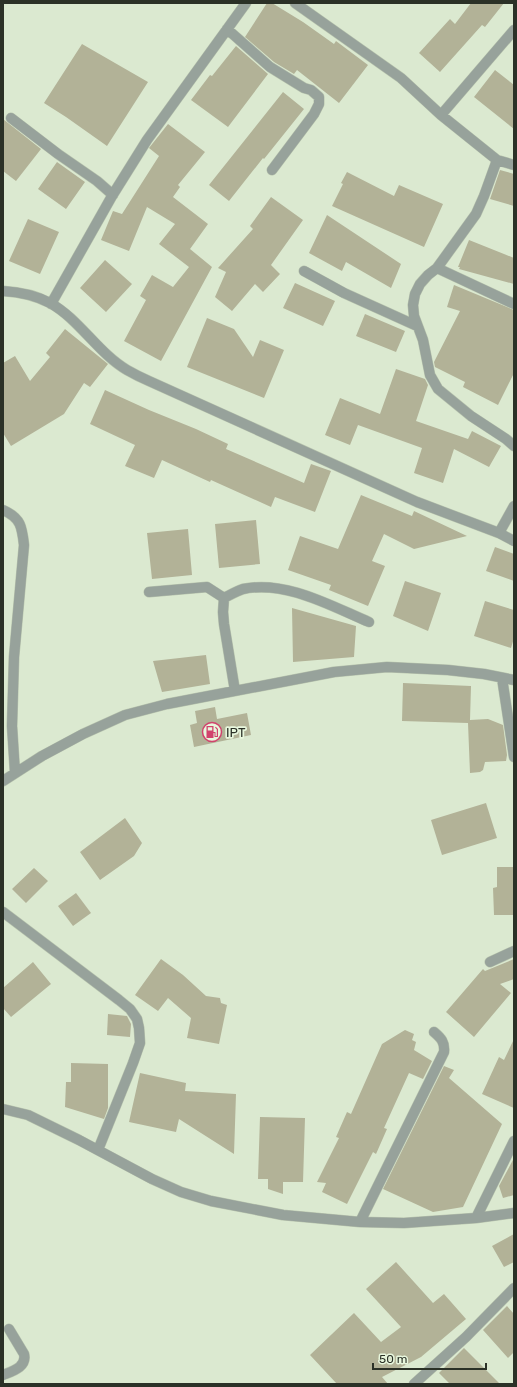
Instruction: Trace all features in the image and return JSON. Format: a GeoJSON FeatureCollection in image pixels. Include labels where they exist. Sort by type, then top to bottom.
{"type":"FeatureCollection","features":[{"type":"Feature","properties":{"kind":"street"},"geometry":{"type":"LineString","coordinates":[[51,304],[113,194],[147,140],[246,3]]}},
{"type":"Feature","properties":{"kind":"street"},"geometry":{"type":"LineString","coordinates":[[294,3],[401,78],[441,115],[497,160],[514,165]]}},
{"type":"Feature","properties":{"kind":"street"},"geometry":{"type":"LineString","coordinates":[[227,29],[270,66],[304,88],[311,90],[319,97],[319,104],[314,114],[272,170]]}},
{"type":"Feature","properties":{"kind":"street"},"geometry":{"type":"LineString","coordinates":[[441,115],[514,30]]}},
{"type":"Feature","properties":{"kind":"street"},"geometry":{"type":"LineString","coordinates":[[11,118],[113,194]]}},
{"type":"Feature","properties":{"kind":"street"},"geometry":{"type":"LineString","coordinates":[[497,160],[476,214],[438,268],[428,275],[420,284],[415,294],[413,306],[417,326],[423,340],[430,375],[438,389],[471,416],[514,446]]}},
{"type":"Feature","properties":{"kind":"street"},"geometry":{"type":"LineString","coordinates":[[438,268],[514,304]]}},
{"type":"Feature","properties":{"kind":"street"},"geometry":{"type":"LineString","coordinates":[[304,271],[344,293],[417,326]]}},
{"type":"Feature","properties":{"kind":"street"},"geometry":{"type":"LineString","coordinates":[[3,291],[27,294],[51,304],[71,319],[97,346],[126,370],[417,502],[514,540]]}},
{"type":"Feature","properties":{"kind":"street"},"geometry":{"type":"LineString","coordinates":[[499,533],[514,506]]}},
{"type":"Feature","properties":{"kind":"street"},"geometry":{"type":"LineString","coordinates":[[3,510],[13,514],[22,528],[24,546],[14,658],[12,726],[15,773]]}},
{"type":"Feature","properties":{"kind":"street"},"geometry":{"type":"LineString","coordinates":[[149,592],[207,587],[224,598]]}},
{"type":"Feature","properties":{"kind":"street"},"geometry":{"type":"LineString","coordinates":[[224,598],[243,589],[270,588],[290,590],[304,594],[369,622]]}},
{"type":"Feature","properties":{"kind":"street"},"geometry":{"type":"LineString","coordinates":[[224,598],[224,624],[235,691]]}},
{"type":"Feature","properties":{"kind":"street"},"geometry":{"type":"LineString","coordinates":[[3,781],[42,756],[83,734],[125,716],[167,704],[334,672],[387,667],[448,670],[514,680]]}},
{"type":"Feature","properties":{"kind":"street"},"geometry":{"type":"LineString","coordinates":[[502,678],[514,757]]}},
{"type":"Feature","properties":{"kind":"street"},"geometry":{"type":"LineString","coordinates":[[3,912],[119,1000],[130,1009],[136,1020],[139,1028],[140,1043],[98,1150]]}},
{"type":"Feature","properties":{"kind":"street"},"geometry":{"type":"LineString","coordinates":[[490,962],[514,951]]}},
{"type":"Feature","properties":{"kind":"street"},"geometry":{"type":"LineString","coordinates":[[360,1222],[444,1052],[445,1046],[442,1038],[434,1032]]}},
{"type":"Feature","properties":{"kind":"street"},"geometry":{"type":"LineString","coordinates":[[3,1109],[28,1115],[152,1179],[174,1189],[211,1201],[283,1215],[360,1222],[404,1223],[476,1218],[514,1213]]}},
{"type":"Feature","properties":{"kind":"street"},"geometry":{"type":"LineString","coordinates":[[476,1218],[514,1141]]}},
{"type":"Feature","properties":{"kind":"street"},"geometry":{"type":"LineString","coordinates":[[414,1384],[466,1337],[514,1288]]}},
{"type":"Feature","properties":{"kind":"street"},"geometry":{"type":"LineString","coordinates":[[3,1376],[24,1364],[25,1359],[24,1354],[9,1329]]}},
{"type":"Feature","properties":{"kind":"building"},"geometry":{"type":"Polygon","coordinates":[[[267,3],[272,3],[303,22],[334,44],[336,41],[368,65],[339,103],[297,70],[294,74],[274,62],[245,37],[267,3]]]}},
{"type":"Feature","properties":{"kind":"building"},"geometry":{"type":"Polygon","coordinates":[[[471,3],[504,3],[485,27],[482,25],[440,72],[419,53],[450,19],[455,24],[471,3]]]}},
{"type":"Feature","properties":{"kind":"building"},"geometry":{"type":"Polygon","coordinates":[[[82,44],[148,82],[107,146],[44,103],[82,44]]]}},
{"type":"Feature","properties":{"kind":"building"},"geometry":{"type":"Polygon","coordinates":[[[236,46],[268,74],[228,127],[191,100],[210,75],[212,76],[236,46]]]}},
{"type":"Feature","properties":{"kind":"building"},"geometry":{"type":"Polygon","coordinates":[[[495,70],[514,85],[514,129],[474,97],[495,70]]]}},
{"type":"Feature","properties":{"kind":"building"},"geometry":{"type":"Polygon","coordinates":[[[283,92],[304,109],[229,201],[209,185],[283,92]]]}},
{"type":"Feature","properties":{"kind":"building"},"geometry":{"type":"Polygon","coordinates":[[[3,119],[41,149],[16,181],[3,171],[3,119]]]}},
{"type":"Feature","properties":{"kind":"building"},"geometry":{"type":"Polygon","coordinates":[[[168,124],[205,152],[178,185],[180,187],[173,197],[208,224],[190,249],[212,267],[161,361],[124,341],[146,300],[140,296],[152,275],[173,287],[189,267],[159,244],[175,224],[147,207],[129,251],[101,240],[113,211],[122,214],[159,156],[149,148],[168,124]]]}},
{"type":"Feature","properties":{"kind":"building"},"geometry":{"type":"Polygon","coordinates":[[[57,162],[85,182],[66,209],[38,189],[57,162]]]}},
{"type":"Feature","properties":{"kind":"building"},"geometry":{"type":"Polygon","coordinates":[[[500,170],[514,174],[514,206],[490,199],[500,170]]]}},
{"type":"Feature","properties":{"kind":"building"},"geometry":{"type":"Polygon","coordinates":[[[347,172],[394,196],[399,185],[443,204],[424,247],[332,206],[347,172]]]}},
{"type":"Feature","properties":{"kind":"building"},"geometry":{"type":"Polygon","coordinates":[[[271,197],[303,220],[271,265],[280,274],[263,292],[255,284],[232,311],[215,297],[226,272],[218,268],[253,229],[250,226],[271,197]]]}},
{"type":"Feature","properties":{"kind":"building"},"geometry":{"type":"Polygon","coordinates":[[[327,215],[401,264],[391,288],[346,262],[342,271],[309,253],[327,215]]]}},
{"type":"Feature","properties":{"kind":"building"},"geometry":{"type":"Polygon","coordinates":[[[28,219],[59,232],[40,274],[9,261],[28,219]]]}},
{"type":"Feature","properties":{"kind":"building"},"geometry":{"type":"Polygon","coordinates":[[[469,240],[514,258],[514,284],[459,269],[460,267],[458,267],[469,240]]]}},
{"type":"Feature","properties":{"kind":"building"},"geometry":{"type":"Polygon","coordinates":[[[105,260],[132,284],[106,312],[80,288],[105,260]]]}},
{"type":"Feature","properties":{"kind":"building"},"geometry":{"type":"Polygon","coordinates":[[[295,283],[335,301],[323,326],[283,308],[295,283]]]}},
{"type":"Feature","properties":{"kind":"building"},"geometry":{"type":"Polygon","coordinates":[[[454,285],[514,310],[514,373],[498,405],[463,387],[465,382],[435,367],[434,362],[460,311],[447,307],[454,285]]]}},
{"type":"Feature","properties":{"kind":"building"},"geometry":{"type":"Polygon","coordinates":[[[365,314],[405,331],[396,352],[356,336],[365,314]]]}},
{"type":"Feature","properties":{"kind":"building"},"geometry":{"type":"Polygon","coordinates":[[[207,318],[234,329],[253,357],[260,340],[284,350],[264,398],[187,367],[207,318]]]}},
{"type":"Feature","properties":{"kind":"building"},"geometry":{"type":"Polygon","coordinates":[[[65,329],[108,364],[90,387],[84,383],[64,414],[11,446],[3,433],[3,363],[15,356],[30,381],[50,357],[46,353],[65,329]]]}},
{"type":"Feature","properties":{"kind":"building"},"geometry":{"type":"Polygon","coordinates":[[[396,369],[425,379],[428,385],[416,421],[468,439],[472,431],[501,446],[489,467],[454,449],[443,483],[414,473],[422,448],[358,425],[350,445],[325,435],[340,398],[380,414],[396,369]]]}},
{"type":"Feature","properties":{"kind":"building"},"geometry":{"type":"Polygon","coordinates":[[[105,390],[196,429],[228,444],[226,449],[304,483],[311,464],[331,471],[315,512],[275,497],[271,507],[162,460],[154,478],[125,466],[135,445],[90,424],[105,390]]]}},
{"type":"Feature","properties":{"kind":"building"},"geometry":{"type":"Polygon","coordinates":[[[361,495],[412,516],[414,511],[467,536],[414,549],[384,534],[372,561],[385,566],[368,606],[329,590],[331,585],[288,570],[300,536],[338,549],[361,495]]]}},
{"type":"Feature","properties":{"kind":"building"},"geometry":{"type":"Polygon","coordinates":[[[256,520],[260,564],[219,568],[215,524],[256,520]]]}},
{"type":"Feature","properties":{"kind":"building"},"geometry":{"type":"Polygon","coordinates":[[[188,529],[192,575],[152,579],[147,533],[188,529]]]}},
{"type":"Feature","properties":{"kind":"building"},"geometry":{"type":"Polygon","coordinates":[[[495,547],[514,554],[514,581],[486,571],[495,547]]]}},
{"type":"Feature","properties":{"kind":"building"},"geometry":{"type":"Polygon","coordinates":[[[405,581],[441,593],[428,631],[393,616],[405,581]]]}},
{"type":"Feature","properties":{"kind":"building"},"geometry":{"type":"Polygon","coordinates":[[[485,601],[514,610],[514,638],[511,648],[474,636],[485,601]]]}},
{"type":"Feature","properties":{"kind":"building"},"geometry":{"type":"Polygon","coordinates":[[[292,608],[356,626],[354,657],[293,662],[292,608]]]}},
{"type":"Feature","properties":{"kind":"building"},"geometry":{"type":"Polygon","coordinates":[[[206,655],[210,684],[162,692],[153,661],[206,655]]]}},
{"type":"Feature","properties":{"kind":"building"},"geometry":{"type":"Polygon","coordinates":[[[403,683],[471,686],[470,720],[488,719],[503,725],[507,755],[506,761],[485,762],[483,770],[480,772],[470,773],[468,723],[402,721],[403,683]]]}},
{"type":"Feature","properties":{"kind":"building"},"geometry":{"type":"Polygon","coordinates":[[[215,707],[217,719],[247,713],[251,735],[194,747],[190,725],[197,723],[195,711],[215,707]]]}},
{"type":"Feature","properties":{"kind":"building"},"geometry":{"type":"Polygon","coordinates":[[[486,803],[497,838],[442,855],[431,820],[486,803]]]}},
{"type":"Feature","properties":{"kind":"building"},"geometry":{"type":"Polygon","coordinates":[[[125,818],[142,843],[134,856],[100,880],[80,852],[125,818]]]}},
{"type":"Feature","properties":{"kind":"building"},"geometry":{"type":"Polygon","coordinates":[[[497,867],[514,867],[514,915],[494,915],[493,888],[497,887],[497,867]]]}},
{"type":"Feature","properties":{"kind":"building"},"geometry":{"type":"Polygon","coordinates":[[[34,868],[48,881],[26,903],[12,889],[34,868]]]}},
{"type":"Feature","properties":{"kind":"building"},"geometry":{"type":"Polygon","coordinates":[[[76,893],[91,913],[73,926],[58,906],[76,893]]]}},
{"type":"Feature","properties":{"kind":"building"},"geometry":{"type":"Polygon","coordinates":[[[161,959],[183,975],[206,996],[220,998],[221,1003],[227,1005],[219,1044],[187,1038],[191,1018],[168,998],[158,1011],[135,995],[161,959]]]}},
{"type":"Feature","properties":{"kind":"building"},"geometry":{"type":"Polygon","coordinates":[[[514,959],[514,979],[500,984],[511,993],[474,1037],[446,1012],[483,969],[485,971],[514,959]]]}},
{"type":"Feature","properties":{"kind":"building"},"geometry":{"type":"Polygon","coordinates":[[[33,962],[51,984],[11,1017],[3,1008],[3,988],[33,962]]]}},
{"type":"Feature","properties":{"kind":"building"},"geometry":{"type":"Polygon","coordinates":[[[108,1014],[127,1016],[131,1024],[130,1037],[107,1035],[108,1014]]]}},
{"type":"Feature","properties":{"kind":"building"},"geometry":{"type":"Polygon","coordinates":[[[405,1030],[414,1034],[412,1040],[416,1042],[414,1050],[432,1061],[423,1079],[409,1073],[384,1128],[387,1129],[376,1154],[373,1152],[347,1204],[322,1192],[326,1183],[317,1182],[339,1138],[336,1137],[347,1112],[351,1114],[382,1044],[405,1030]]]}},
{"type":"Feature","properties":{"kind":"building"},"geometry":{"type":"Polygon","coordinates":[[[514,1039],[514,1108],[482,1094],[499,1057],[504,1060],[514,1039]]]}},
{"type":"Feature","properties":{"kind":"building"},"geometry":{"type":"Polygon","coordinates":[[[71,1063],[108,1064],[108,1108],[104,1119],[65,1107],[66,1082],[71,1082],[71,1063]]]}},
{"type":"Feature","properties":{"kind":"building"},"geometry":{"type":"Polygon","coordinates":[[[444,1066],[454,1070],[449,1078],[502,1124],[463,1207],[433,1212],[383,1189],[444,1066]]]}},
{"type":"Feature","properties":{"kind":"building"},"geometry":{"type":"Polygon","coordinates":[[[140,1073],[186,1083],[185,1091],[236,1094],[234,1154],[179,1119],[176,1132],[129,1122],[140,1073]]]}},
{"type":"Feature","properties":{"kind":"building"},"geometry":{"type":"Polygon","coordinates":[[[260,1117],[305,1118],[303,1182],[283,1182],[283,1194],[268,1189],[268,1179],[258,1179],[260,1117]]]}},
{"type":"Feature","properties":{"kind":"building"},"geometry":{"type":"Polygon","coordinates":[[[514,1158],[514,1195],[503,1198],[499,1186],[514,1158]]]}},
{"type":"Feature","properties":{"kind":"building"},"geometry":{"type":"Polygon","coordinates":[[[514,1234],[514,1262],[504,1267],[492,1246],[514,1234]]]}},
{"type":"Feature","properties":{"kind":"building"},"geometry":{"type":"Polygon","coordinates":[[[396,1262],[433,1303],[444,1294],[466,1319],[421,1357],[382,1377],[388,1384],[337,1384],[310,1355],[354,1313],[381,1342],[401,1327],[366,1289],[396,1262]]]}},
{"type":"Feature","properties":{"kind":"building"},"geometry":{"type":"Polygon","coordinates":[[[507,1306],[514,1314],[514,1352],[508,1358],[483,1330],[507,1306]]]}},
{"type":"Feature","properties":{"kind":"building"},"geometry":{"type":"Polygon","coordinates":[[[464,1348],[500,1384],[450,1384],[439,1373],[464,1348]]]}},
{"type":"Feature","properties":{"kind":"place","name":"IPT"},"geometry":{"type":"Point","coordinates":[212,732]}}]}
